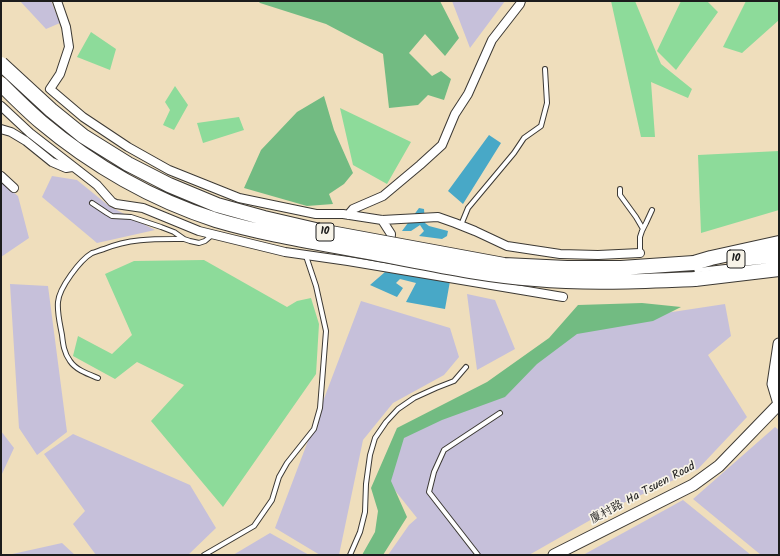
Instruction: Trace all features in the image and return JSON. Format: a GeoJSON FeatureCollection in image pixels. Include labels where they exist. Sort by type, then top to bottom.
{"type":"FeatureCollection","features":[{"type":"Feature","properties":{"kind":"highway","name":"10"},"geometry":{"type":"LineString","coordinates":[[1,64],[51,110],[83,136],[135,168],[169,185],[217,205],[264,218],[320,231],[504,265],[567,268],[621,268],[779,255]]}},
{"type":"Feature","properties":{"kind":"highway","name":"10"},"geometry":{"type":"LineString","coordinates":[[1,84],[41,122],[66,142],[120,177],[164,200],[215,219],[245,228],[450,268],[536,279],[591,282],[695,279],[779,269]]}},
{"type":"Feature","properties":{"kind":"highway"},"geometry":{"type":"LineString","coordinates":[[694,263],[779,243]]}},
{"type":"Feature","properties":{"kind":"highway"},"geometry":{"type":"LineString","coordinates":[[695,279],[779,277]]}},
{"type":"Feature","properties":{"kind":"street"},"geometry":{"type":"LineString","coordinates":[[58,1],[66,27],[68,47],[60,74],[50,89],[83,117],[128,147],[169,170],[239,198],[316,214],[348,215],[382,220],[438,217],[475,231],[508,246],[560,254],[598,255],[640,253]]}},
{"type":"Feature","properties":{"kind":"street"},"geometry":{"type":"LineString","coordinates":[[348,215],[353,209],[383,196],[420,166],[442,145],[455,114],[468,94],[492,40],[521,1]]}},
{"type":"Feature","properties":{"kind":"street"},"geometry":{"type":"LineString","coordinates":[[1,106],[24,128],[97,185],[112,202],[116,204],[143,208],[199,231],[285,252],[563,297]]}},
{"type":"Feature","properties":{"kind":"street"},"geometry":{"type":"LineString","coordinates":[[1,129],[12,132],[26,141],[52,162],[66,168],[72,167]]}},
{"type":"Feature","properties":{"kind":"street"},"geometry":{"type":"LineString","coordinates":[[1,176],[14,188]]}},
{"type":"Feature","properties":{"kind":"street"},"geometry":{"type":"LineString","coordinates":[[382,220],[391,234],[389,253],[382,267]]}},
{"type":"Feature","properties":{"kind":"street","name":"廈村路 Ha Tsuen Road"},"geometry":{"type":"LineString","coordinates":[[554,555],[693,485],[719,466],[779,404],[773,384],[779,344]]}},
{"type":"Feature","properties":{"kind":"lane"},"geometry":{"type":"LineString","coordinates":[[460,225],[468,208],[514,153],[524,138],[541,126],[547,103],[545,69]]}},
{"type":"Feature","properties":{"kind":"lane"},"geometry":{"type":"LineString","coordinates":[[620,189],[620,195],[643,229]]}},
{"type":"Feature","properties":{"kind":"lane"},"geometry":{"type":"LineString","coordinates":[[92,203],[112,216],[131,217],[174,232],[190,241],[199,243],[205,241],[212,234]]}},
{"type":"Feature","properties":{"kind":"lane"},"geometry":{"type":"LineString","coordinates":[[640,253],[640,237],[652,210]]}},
{"type":"Feature","properties":{"kind":"lane"},"geometry":{"type":"LineString","coordinates":[[98,378],[75,367],[66,355],[61,332],[58,301],[65,282],[84,260],[92,254],[115,244],[129,241],[184,239]]}},
{"type":"Feature","properties":{"kind":"lane"},"geometry":{"type":"LineString","coordinates":[[389,253],[505,272],[528,273]]}},
{"type":"Feature","properties":{"kind":"lane"},"geometry":{"type":"LineString","coordinates":[[204,555],[254,526],[272,500],[279,477],[287,463],[314,429],[320,408],[326,331],[316,286],[306,256]]}},
{"type":"Feature","properties":{"kind":"lane"},"geometry":{"type":"LineString","coordinates":[[656,275],[746,265]]}},
{"type":"Feature","properties":{"kind":"lane"},"geometry":{"type":"LineString","coordinates":[[350,555],[360,532],[365,512],[366,484],[370,455],[375,438],[386,422],[398,409],[414,398],[454,382],[466,367]]}},
{"type":"Feature","properties":{"kind":"lane"},"geometry":{"type":"LineString","coordinates":[[478,555],[429,492],[434,472],[444,450],[500,413]]}},
{"type":"Feature","properties":{"kind":"shaded area"},"geometry":{"type":"Polygon","coordinates":[[[20,1],[51,1],[60,23],[46,29],[20,1]]]}},
{"type":"Feature","properties":{"kind":"shaded area"},"geometry":{"type":"Polygon","coordinates":[[[452,1],[505,1],[470,48],[452,1]]]}},
{"type":"Feature","properties":{"kind":"shaded area"},"geometry":{"type":"Polygon","coordinates":[[[52,176],[77,180],[109,206],[155,230],[97,243],[42,197],[52,176]]]}},
{"type":"Feature","properties":{"kind":"shaded area"},"geometry":{"type":"Polygon","coordinates":[[[1,182],[18,196],[29,238],[1,257],[1,182]]]}},
{"type":"Feature","properties":{"kind":"shaded area"},"geometry":{"type":"Polygon","coordinates":[[[10,284],[48,286],[67,432],[37,455],[19,428],[10,284]]]}},
{"type":"Feature","properties":{"kind":"shaded area"},"geometry":{"type":"Polygon","coordinates":[[[467,294],[495,300],[515,349],[477,370],[467,294]]]}},
{"type":"Feature","properties":{"kind":"shaded area"},"geometry":{"type":"Polygon","coordinates":[[[361,301],[450,328],[459,357],[444,375],[393,403],[363,440],[339,555],[320,555],[275,528],[361,301]]]}},
{"type":"Feature","properties":{"kind":"shaded area"},"geometry":{"type":"Polygon","coordinates":[[[725,304],[731,336],[708,355],[747,417],[698,469],[608,510],[529,555],[388,555],[409,525],[417,518],[385,478],[405,430],[481,389],[580,326],[725,304]]]}},
{"type":"Feature","properties":{"kind":"shaded area"},"geometry":{"type":"Polygon","coordinates":[[[775,427],[779,430],[779,555],[761,555],[693,499],[775,427]]]}},
{"type":"Feature","properties":{"kind":"shaded area"},"geometry":{"type":"Polygon","coordinates":[[[1,431],[14,448],[1,476],[1,431]]]}},
{"type":"Feature","properties":{"kind":"shaded area"},"geometry":{"type":"Polygon","coordinates":[[[73,434],[190,485],[216,528],[188,555],[96,555],[73,524],[85,511],[44,454],[73,434]]]}},
{"type":"Feature","properties":{"kind":"shaded area"},"geometry":{"type":"Polygon","coordinates":[[[683,500],[751,555],[583,555],[683,500]]]}},
{"type":"Feature","properties":{"kind":"shaded area"},"geometry":{"type":"Polygon","coordinates":[[[270,533],[309,555],[233,555],[270,533]]]}},
{"type":"Feature","properties":{"kind":"shaded area"},"geometry":{"type":"Polygon","coordinates":[[[62,543],[75,555],[8,555],[62,543]]]}},
{"type":"Feature","properties":{"kind":"green space"},"geometry":{"type":"Polygon","coordinates":[[[258,1],[440,1],[459,38],[445,56],[425,34],[409,53],[432,76],[441,71],[451,79],[444,100],[428,95],[418,105],[389,108],[383,54],[326,24],[260,3],[258,1]]]}},
{"type":"Feature","properties":{"kind":"green space"},"geometry":{"type":"Polygon","coordinates":[[[611,1],[635,1],[661,64],[692,89],[688,98],[651,82],[655,137],[641,137],[611,1]]]}},
{"type":"Feature","properties":{"kind":"green space"},"geometry":{"type":"Polygon","coordinates":[[[681,1],[707,1],[718,12],[676,70],[657,51],[681,1]]]}},
{"type":"Feature","properties":{"kind":"green space"},"geometry":{"type":"Polygon","coordinates":[[[746,1],[779,1],[779,20],[742,53],[723,47],[746,1]]]}},
{"type":"Feature","properties":{"kind":"green space"},"geometry":{"type":"Polygon","coordinates":[[[91,32],[116,49],[110,70],[77,57],[91,32]]]}},
{"type":"Feature","properties":{"kind":"green space"},"geometry":{"type":"Polygon","coordinates":[[[175,86],[188,105],[174,130],[163,125],[170,110],[165,102],[175,86]]]}},
{"type":"Feature","properties":{"kind":"green space"},"geometry":{"type":"Polygon","coordinates":[[[324,96],[334,130],[353,173],[344,184],[329,194],[333,204],[307,206],[244,188],[261,150],[297,112],[324,96]]]}},
{"type":"Feature","properties":{"kind":"green space"},"geometry":{"type":"Polygon","coordinates":[[[340,108],[411,142],[387,184],[353,165],[340,108]]]}},
{"type":"Feature","properties":{"kind":"green space"},"geometry":{"type":"Polygon","coordinates":[[[239,117],[244,130],[203,143],[197,123],[239,117]]]}},
{"type":"Feature","properties":{"kind":"green space"},"geometry":{"type":"Polygon","coordinates":[[[779,151],[779,210],[701,233],[698,155],[779,151]]]}},
{"type":"Feature","properties":{"kind":"green space"},"geometry":{"type":"Polygon","coordinates":[[[204,260],[287,307],[297,301],[311,298],[319,324],[316,374],[223,507],[151,421],[184,385],[137,362],[115,379],[73,356],[78,336],[112,354],[132,335],[105,274],[134,261],[204,260]]]}},
{"type":"Feature","properties":{"kind":"green space"},"geometry":{"type":"Polygon","coordinates":[[[642,303],[681,307],[653,321],[577,334],[537,364],[505,397],[442,420],[404,438],[391,481],[407,517],[383,555],[362,555],[375,532],[378,511],[371,488],[397,428],[487,382],[549,338],[578,305],[642,303]]]}},
{"type":"Feature","properties":{"kind":"water"},"geometry":{"type":"Polygon","coordinates":[[[489,135],[501,143],[463,204],[448,191],[489,135]]]}},
{"type":"Feature","properties":{"kind":"water"},"geometry":{"type":"Polygon","coordinates":[[[419,208],[424,209],[425,223],[429,226],[448,231],[447,236],[442,239],[419,236],[424,231],[420,225],[411,231],[402,231],[419,208]]]}},
{"type":"Feature","properties":{"kind":"water"},"geometry":{"type":"Polygon","coordinates":[[[385,272],[450,281],[445,309],[406,302],[416,283],[400,279],[396,283],[403,288],[397,297],[370,285],[385,272]]]}}]}
